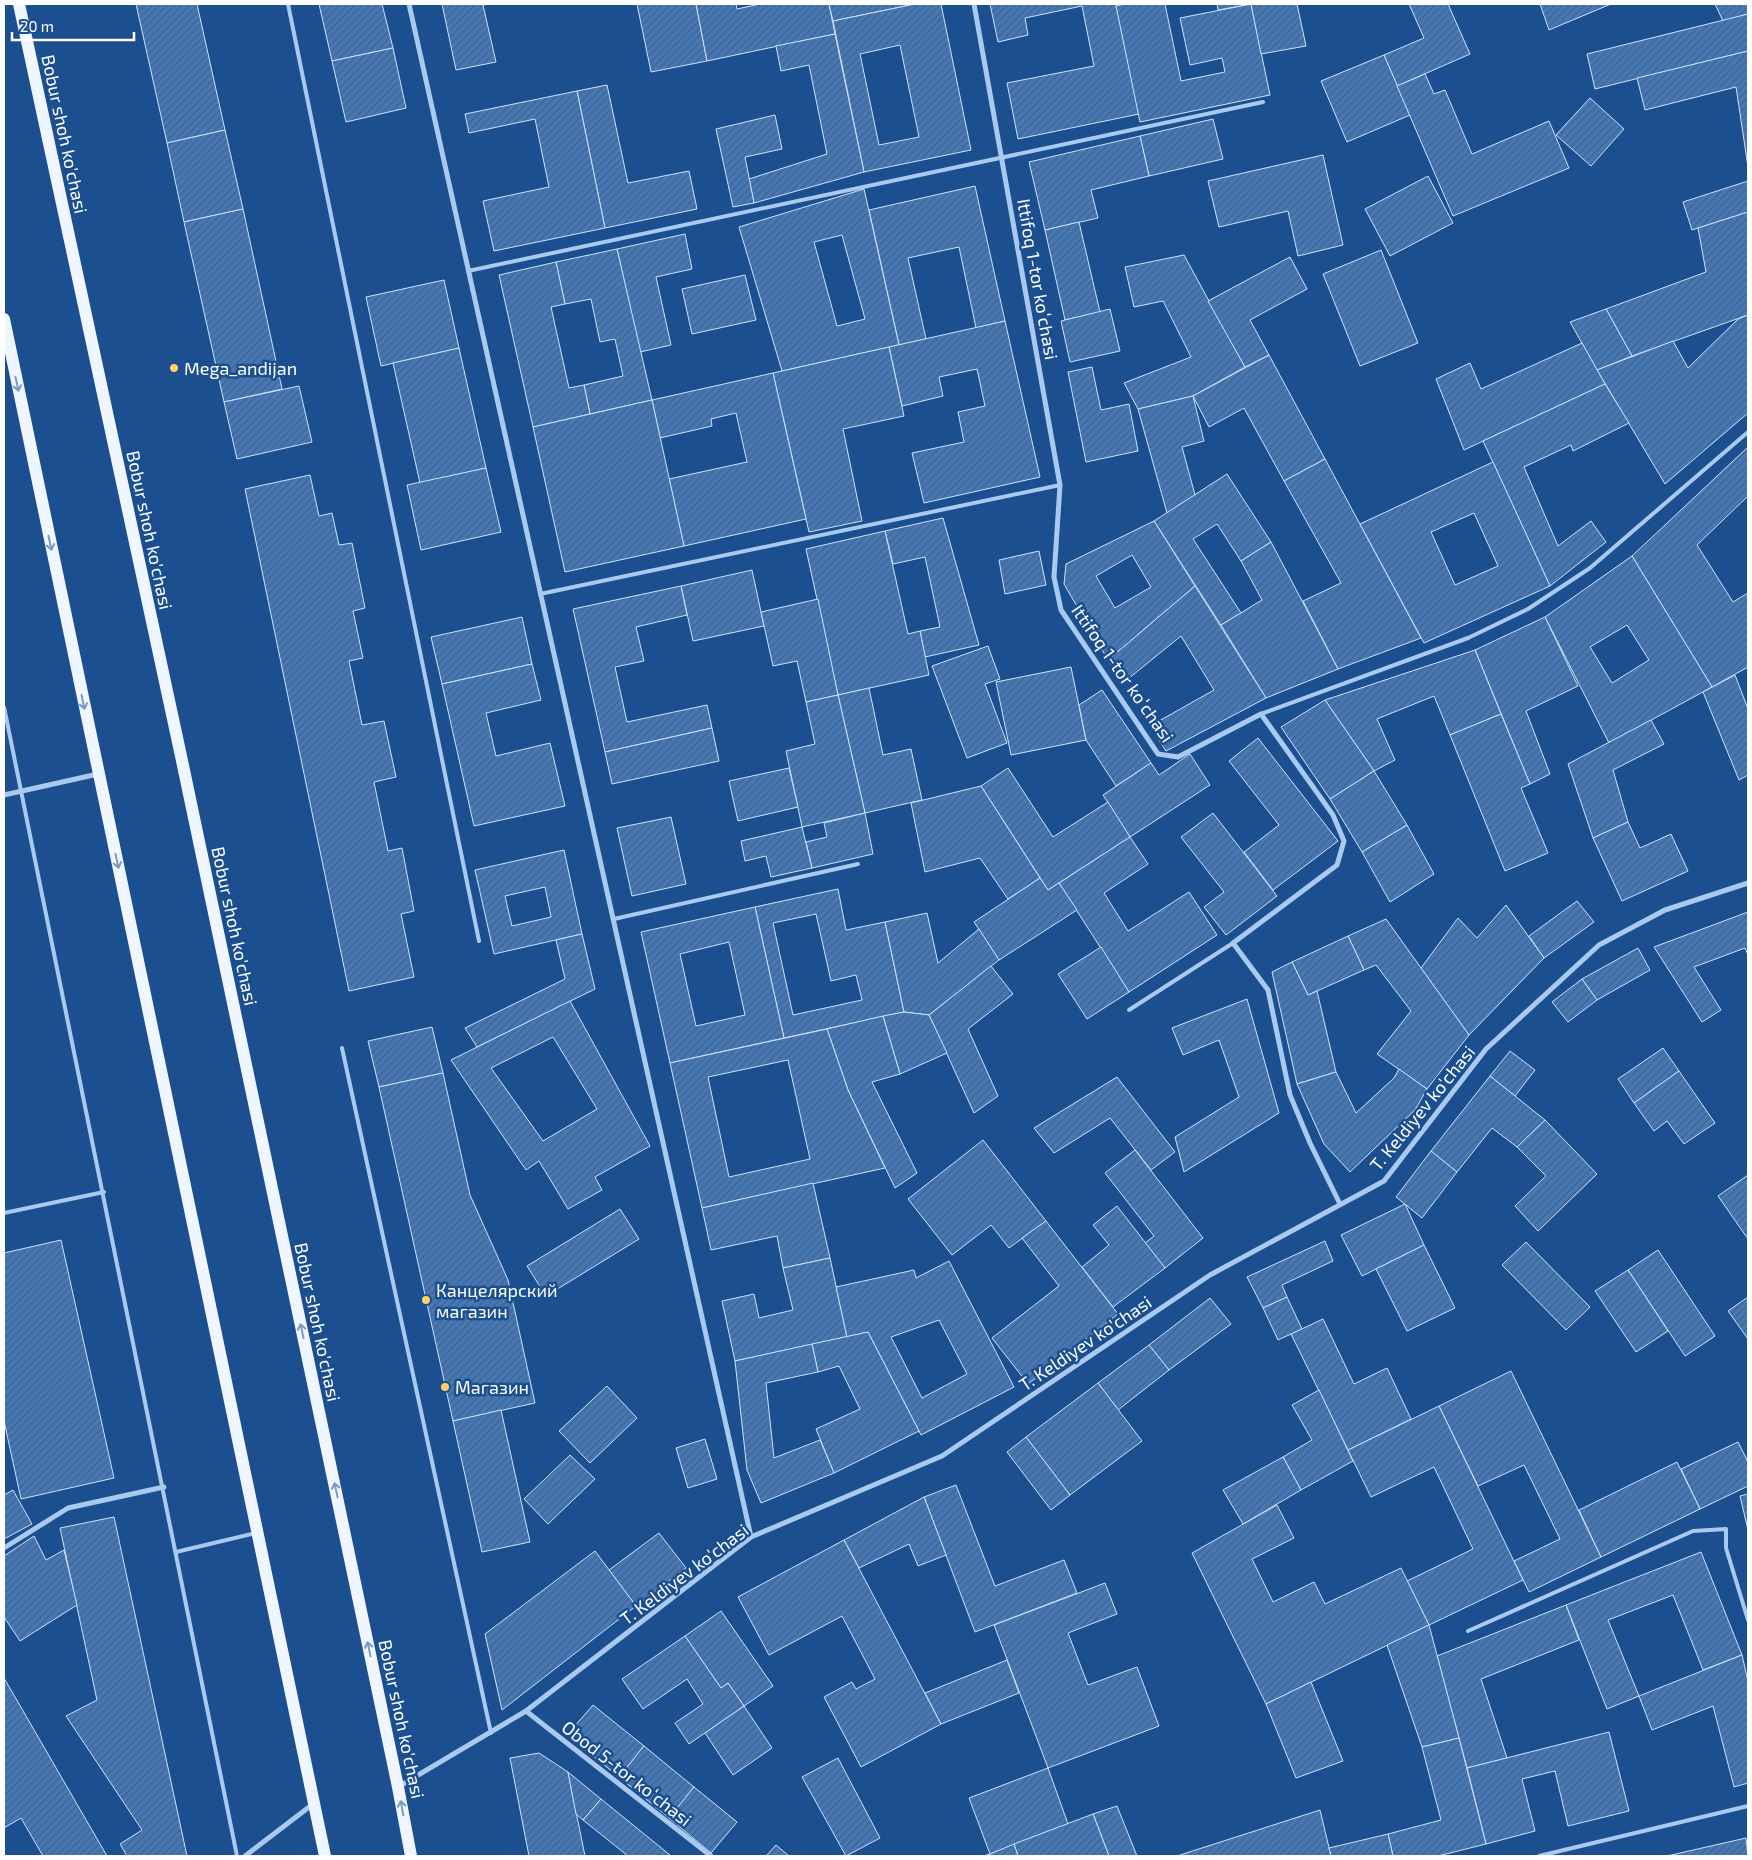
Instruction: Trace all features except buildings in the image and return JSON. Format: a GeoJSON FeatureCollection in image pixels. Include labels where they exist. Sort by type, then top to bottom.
{"type":"FeatureCollection","features":[{"type":"Feature","properties":{"kind":"main road","name":"Bobur shoh ko'chasi"},"geometry":{"type":"LineString","coordinates":[[19,4],[181,756],[411,1856]]}},
{"type":"Feature","properties":{"kind":"main road"},"geometry":{"type":"LineString","coordinates":[[4,319],[325,1856]]}},
{"type":"Feature","properties":{"kind":"street"},"geometry":{"type":"LineString","coordinates":[[409,4],[751,1537]]}},
{"type":"Feature","properties":{"kind":"street","name":"Ittifoq 1-tor koʻchasi"},"geometry":{"type":"LineString","coordinates":[[974,4],[1060,485],[1054,577],[1061,610],[1158,754],[1178,757],[1261,714]]}},
{"type":"Feature","properties":{"kind":"street"},"geometry":{"type":"LineString","coordinates":[[1261,714],[1332,816],[1344,842],[1337,865],[1233,942],[1268,990],[1290,1095],[1310,1143],[1340,1204]]}},
{"type":"Feature","properties":{"kind":"street"},"geometry":{"type":"LineString","coordinates":[[4,795],[98,774]]}},
{"type":"Feature","properties":{"kind":"street","name":"T. Keldiyev ko'chasi"},"geometry":{"type":"LineString","coordinates":[[398,1787],[526,1711],[751,1537],[942,1456],[1210,1275],[1384,1181],[1486,1049],[1599,945],[1665,910],[1748,883]]}},
{"type":"Feature","properties":{"kind":"street"},"geometry":{"type":"LineString","coordinates":[[4,1548],[68,1508],[164,1487]]}},
{"type":"Feature","properties":{"kind":"street","name":"Obod 5-tor koʻchasi"},"geometry":{"type":"LineString","coordinates":[[526,1711],[712,1856]]}},
{"type":"Feature","properties":{"kind":"street"},"geometry":{"type":"LineString","coordinates":[[245,1856],[315,1802]]}},
{"type":"Feature","properties":{"kind":"lane"},"geometry":{"type":"LineString","coordinates":[[288,4],[479,941]]}},
{"type":"Feature","properties":{"kind":"lane"},"geometry":{"type":"LineString","coordinates":[[468,271],[1263,102]]}},
{"type":"Feature","properties":{"kind":"lane"},"geometry":{"type":"LineString","coordinates":[[1261,714],[1468,638],[1528,609],[1590,568],[1748,432]]}},
{"type":"Feature","properties":{"kind":"lane"},"geometry":{"type":"LineString","coordinates":[[540,594],[1060,485]]}},
{"type":"Feature","properties":{"kind":"lane"},"geometry":{"type":"LineString","coordinates":[[4,707],[238,1856]]}},
{"type":"Feature","properties":{"kind":"lane"},"geometry":{"type":"LineString","coordinates":[[614,919],[858,864]]}},
{"type":"Feature","properties":{"kind":"lane"},"geometry":{"type":"LineString","coordinates":[[1129,1010],[1233,942]]}},
{"type":"Feature","properties":{"kind":"lane"},"geometry":{"type":"LineString","coordinates":[[342,1048],[491,1733]]}},
{"type":"Feature","properties":{"kind":"lane"},"geometry":{"type":"LineString","coordinates":[[4,1213],[104,1192]]}},
{"type":"Feature","properties":{"kind":"lane"},"geometry":{"type":"LineString","coordinates":[[1468,1631],[1693,1531],[1726,1529],[1726,1548],[1748,1620]]}},
{"type":"Feature","properties":{"kind":"lane"},"geometry":{"type":"LineString","coordinates":[[176,1552],[258,1533]]}},
{"type":"Feature","properties":{"kind":"lane"},"geometry":{"type":"LineString","coordinates":[[1539,1856],[1748,1806]]}},
{"type":"Feature","properties":{"kind":"place","name":"Mega_andijan"},"geometry":{"type":"Point","coordinates":[174,368]}},
{"type":"Feature","properties":{"kind":"place","name":"Канцелярский магазин"},"geometry":{"type":"Point","coordinates":[426,1300]}},
{"type":"Feature","properties":{"kind":"place","name":"Магазин"},"geometry":{"type":"Point","coordinates":[445,1387]}}]}
